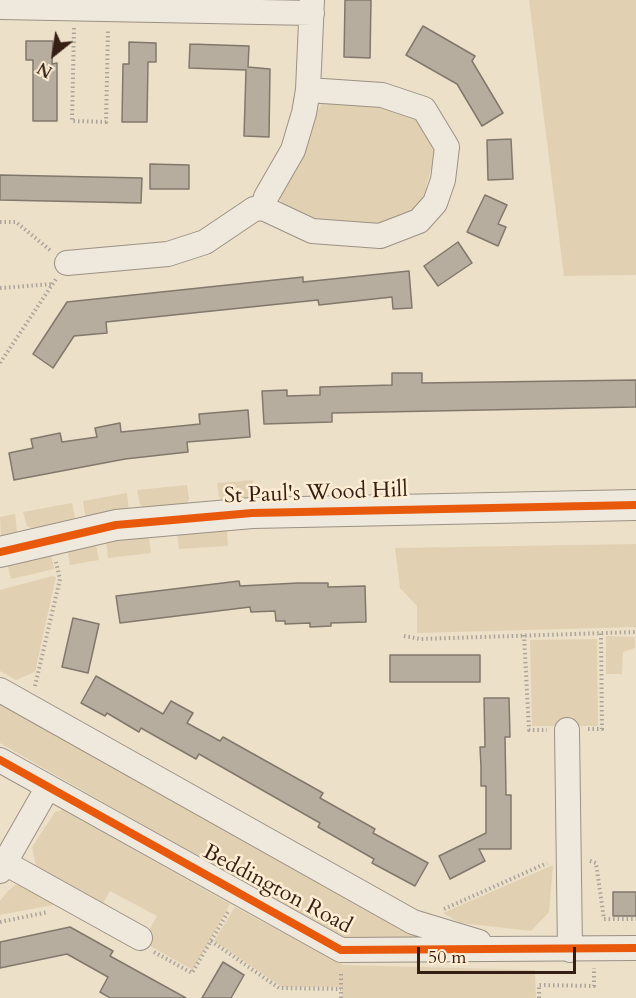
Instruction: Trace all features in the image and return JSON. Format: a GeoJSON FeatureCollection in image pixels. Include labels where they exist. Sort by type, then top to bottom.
{"type":"FeatureCollection","features":[{"type":"Feature","properties":{"kind":"street"},"geometry":{"type":"LineString","coordinates":[[0,8],[312,6],[308,90],[293,150],[262,208]]}},
{"type":"Feature","properties":{"kind":"street"},"geometry":{"type":"LineString","coordinates":[[67,263],[168,254],[205,242],[248,210],[262,208],[312,231],[380,236],[419,221],[435,203],[443,180],[447,147],[424,109],[382,94],[308,90]]}},
{"type":"Feature","properties":{"kind":"street","name":"St Paul's Wood Hill"},"geometry":{"type":"LineString","coordinates":[[0,552],[116,525],[252,513],[636,505]]}},
{"type":"Feature","properties":{"kind":"street","name":"Beddington Road"},"geometry":{"type":"LineString","coordinates":[[0,690],[413,922],[505,950]]}},
{"type":"Feature","properties":{"kind":"street"},"geometry":{"type":"LineString","coordinates":[[567,730],[570,950]]}},
{"type":"Feature","properties":{"kind":"street","name":"Beddington Road"},"geometry":{"type":"LineString","coordinates":[[0,760],[341,950],[636,948]]}},
{"type":"Feature","properties":{"kind":"street"},"geometry":{"type":"LineString","coordinates":[[48,787],[3,867],[81,905],[140,938]]}},
{"type":"Feature","properties":{"kind":"path"},"geometry":{"type":"LineString","coordinates":[[75,9],[72,121],[106,122],[108,9]]}},
{"type":"Feature","properties":{"kind":"path"},"geometry":{"type":"LineString","coordinates":[[0,222],[16,222],[67,263],[0,363]]}},
{"type":"Feature","properties":{"kind":"path"},"geometry":{"type":"LineString","coordinates":[[0,288],[53,284]]}},
{"type":"Feature","properties":{"kind":"path"},"geometry":{"type":"LineString","coordinates":[[31,707],[60,579],[51,539]]}},
{"type":"Feature","properties":{"kind":"path"},"geometry":{"type":"LineString","coordinates":[[404,636],[420,639],[636,632]]}},
{"type":"Feature","properties":{"kind":"path"},"geometry":{"type":"LineString","coordinates":[[524,635],[528,730],[567,730],[602,729],[601,633]]}},
{"type":"Feature","properties":{"kind":"path"},"geometry":{"type":"LineString","coordinates":[[413,922],[569,853],[596,863],[604,919],[636,919]]}},
{"type":"Feature","properties":{"kind":"path"},"geometry":{"type":"LineString","coordinates":[[140,938],[137,942],[192,973],[240,892]]}},
{"type":"Feature","properties":{"kind":"path"},"geometry":{"type":"LineString","coordinates":[[0,922],[81,905]]}},
{"type":"Feature","properties":{"kind":"path"},"geometry":{"type":"LineString","coordinates":[[211,941],[279,988],[341,989]]}},
{"type":"Feature","properties":{"kind":"path"},"geometry":{"type":"LineString","coordinates":[[539,998],[539,985],[594,986],[594,949]]}},
{"type":"Feature","properties":{"kind":"shaded area"},"geometry":{"type":"Polygon","coordinates":[[[529,0],[636,0],[636,275],[564,276],[529,0]]]}},
{"type":"Feature","properties":{"kind":"shaded area"},"geometry":{"type":"Polygon","coordinates":[[[332,97],[418,113],[440,154],[431,169],[426,186],[428,201],[403,221],[342,231],[289,211],[279,199],[306,148],[313,120],[322,103],[332,97]]]}},
{"type":"Feature","properties":{"kind":"shaded area"},"geometry":{"type":"Polygon","coordinates":[[[253,480],[252,496],[248,499],[224,502],[219,497],[217,483],[253,480]]]}},
{"type":"Feature","properties":{"kind":"shaded area"},"geometry":{"type":"Polygon","coordinates":[[[187,485],[189,499],[186,506],[147,510],[140,505],[137,490],[187,485]]]}},
{"type":"Feature","properties":{"kind":"shaded area"},"geometry":{"type":"Polygon","coordinates":[[[127,493],[129,512],[89,519],[85,515],[83,501],[127,493]]]}},
{"type":"Feature","properties":{"kind":"shaded area"},"geometry":{"type":"Polygon","coordinates":[[[72,503],[75,517],[73,521],[31,528],[27,526],[23,512],[72,503]]]}},
{"type":"Feature","properties":{"kind":"shaded area"},"geometry":{"type":"Polygon","coordinates":[[[15,514],[17,532],[1,536],[0,517],[15,514]]]}},
{"type":"Feature","properties":{"kind":"shaded area"},"geometry":{"type":"Polygon","coordinates":[[[227,530],[228,546],[179,549],[177,533],[227,530]]]}},
{"type":"Feature","properties":{"kind":"shaded area"},"geometry":{"type":"Polygon","coordinates":[[[145,536],[149,538],[151,553],[108,558],[106,541],[145,536]]]}},
{"type":"Feature","properties":{"kind":"shaded area"},"geometry":{"type":"Polygon","coordinates":[[[636,544],[636,627],[417,633],[417,606],[400,588],[395,548],[636,544]]]}},
{"type":"Feature","properties":{"kind":"shaded area"},"geometry":{"type":"Polygon","coordinates":[[[96,545],[99,560],[70,565],[67,549],[96,545]]]}},
{"type":"Feature","properties":{"kind":"shaded area"},"geometry":{"type":"Polygon","coordinates":[[[51,554],[54,569],[11,579],[6,560],[51,554]]]}},
{"type":"Feature","properties":{"kind":"shaded area"},"geometry":{"type":"Polygon","coordinates":[[[52,576],[56,577],[35,672],[16,680],[0,671],[0,590],[52,576]]]}},
{"type":"Feature","properties":{"kind":"shaded area"},"geometry":{"type":"Polygon","coordinates":[[[606,636],[635,637],[635,648],[623,652],[622,674],[606,674],[606,636]]]}},
{"type":"Feature","properties":{"kind":"shaded area"},"geometry":{"type":"Polygon","coordinates":[[[597,639],[598,726],[532,726],[530,640],[597,639]]]}},
{"type":"Feature","properties":{"kind":"shaded area"},"geometry":{"type":"Polygon","coordinates":[[[0,700],[443,943],[344,941],[0,743],[0,700]]]}},
{"type":"Feature","properties":{"kind":"shaded area"},"geometry":{"type":"Polygon","coordinates":[[[63,810],[230,904],[193,970],[143,942],[157,916],[110,891],[101,907],[37,870],[32,847],[55,812],[63,810]]]}},
{"type":"Feature","properties":{"kind":"shaded area"},"geometry":{"type":"Polygon","coordinates":[[[553,865],[549,912],[531,931],[460,923],[443,913],[553,865]]]}},
{"type":"Feature","properties":{"kind":"shaded area"},"geometry":{"type":"Polygon","coordinates":[[[25,884],[58,904],[0,915],[0,901],[7,892],[15,885],[25,884]]]}},
{"type":"Feature","properties":{"kind":"shaded area"},"geometry":{"type":"Polygon","coordinates":[[[235,907],[343,965],[535,970],[536,998],[342,998],[342,987],[282,987],[214,941],[235,907]]]}},
{"type":"Feature","properties":{"kind":"building"},"geometry":{"type":"Polygon","coordinates":[[[345,0],[371,0],[370,58],[344,57],[345,0]]]}},
{"type":"Feature","properties":{"kind":"building"},"geometry":{"type":"Polygon","coordinates":[[[423,26],[475,56],[472,61],[503,113],[482,126],[457,84],[406,55],[423,26]]]}},
{"type":"Feature","properties":{"kind":"building"},"geometry":{"type":"Polygon","coordinates":[[[26,41],[53,41],[52,64],[57,63],[57,121],[33,121],[33,60],[26,60],[26,41]]]}},
{"type":"Feature","properties":{"kind":"building"},"geometry":{"type":"Polygon","coordinates":[[[129,42],[156,43],[156,62],[148,62],[147,122],[122,122],[123,64],[129,64],[129,42]]]}},
{"type":"Feature","properties":{"kind":"building"},"geometry":{"type":"Polygon","coordinates":[[[190,44],[249,46],[248,67],[270,69],[269,137],[244,136],[246,70],[189,68],[190,44]]]}},
{"type":"Feature","properties":{"kind":"building"},"geometry":{"type":"Polygon","coordinates":[[[511,139],[513,179],[488,180],[487,140],[511,139]]]}},
{"type":"Feature","properties":{"kind":"building"},"geometry":{"type":"Polygon","coordinates":[[[150,164],[189,165],[189,189],[150,189],[150,164]]]}},
{"type":"Feature","properties":{"kind":"building"},"geometry":{"type":"Polygon","coordinates":[[[0,175],[142,178],[141,203],[0,200],[0,175]]]}},
{"type":"Feature","properties":{"kind":"building"},"geometry":{"type":"Polygon","coordinates":[[[485,195],[507,205],[498,224],[506,227],[498,246],[467,232],[485,195]]]}},
{"type":"Feature","properties":{"kind":"building"},"geometry":{"type":"Polygon","coordinates":[[[458,242],[472,263],[438,286],[424,266],[458,242]]]}},
{"type":"Feature","properties":{"kind":"building"},"geometry":{"type":"Polygon","coordinates":[[[409,271],[412,308],[393,309],[392,297],[319,305],[318,300],[106,322],[107,333],[74,336],[53,368],[33,354],[67,302],[303,277],[303,282],[409,271]]]}},
{"type":"Feature","properties":{"kind":"building"},"geometry":{"type":"Polygon","coordinates":[[[392,373],[422,373],[422,383],[636,380],[636,407],[332,413],[332,422],[264,424],[262,391],[287,390],[287,396],[320,395],[320,387],[392,385],[392,373]]]}},
{"type":"Feature","properties":{"kind":"building"},"geometry":{"type":"Polygon","coordinates":[[[248,410],[250,437],[187,442],[188,452],[125,459],[14,480],[9,453],[33,448],[31,439],[60,433],[62,442],[97,437],[95,428],[120,423],[121,432],[200,424],[199,414],[248,410]]]}},
{"type":"Feature","properties":{"kind":"building"},"geometry":{"type":"Polygon","coordinates":[[[239,581],[240,586],[328,583],[328,587],[365,586],[366,622],[331,623],[331,626],[310,627],[310,623],[285,624],[285,621],[276,621],[275,611],[251,612],[250,607],[120,623],[116,596],[239,581]]]}},
{"type":"Feature","properties":{"kind":"building"},"geometry":{"type":"Polygon","coordinates":[[[73,618],[99,624],[88,673],[62,667],[73,618]]]}},
{"type":"Feature","properties":{"kind":"building"},"geometry":{"type":"Polygon","coordinates":[[[390,655],[480,655],[480,682],[390,682],[390,655]]]}},
{"type":"Feature","properties":{"kind":"building"},"geometry":{"type":"Polygon","coordinates":[[[96,676],[163,714],[171,701],[193,713],[187,723],[220,741],[223,737],[323,793],[320,798],[375,829],[373,833],[428,863],[415,886],[372,863],[374,859],[318,827],[320,823],[199,754],[196,759],[141,728],[139,732],[107,713],[105,716],[81,703],[96,676]]]}},
{"type":"Feature","properties":{"kind":"building"},"geometry":{"type":"Polygon","coordinates":[[[484,698],[509,698],[510,737],[505,737],[506,795],[511,795],[511,849],[479,849],[485,861],[450,879],[439,856],[486,833],[486,786],[481,786],[480,747],[485,747],[484,698]]]}},
{"type":"Feature","properties":{"kind":"building"},"geometry":{"type":"Polygon","coordinates":[[[613,892],[636,892],[636,916],[613,916],[613,892]]]}},
{"type":"Feature","properties":{"kind":"building"},"geometry":{"type":"Polygon","coordinates":[[[70,927],[113,951],[110,956],[186,998],[110,998],[100,992],[108,977],[67,954],[0,968],[0,942],[70,927]]]}},
{"type":"Feature","properties":{"kind":"building"},"geometry":{"type":"Polygon","coordinates":[[[223,962],[244,975],[231,998],[202,998],[223,962]]]}},
{"type":"Feature","properties":{"kind":"cycle path"},"geometry":{"type":"LineString","coordinates":[[0,552],[116,525],[252,513],[636,505]]}},
{"type":"Feature","properties":{"kind":"cycle path"},"geometry":{"type":"LineString","coordinates":[[0,760],[341,950],[636,948]]}}]}
